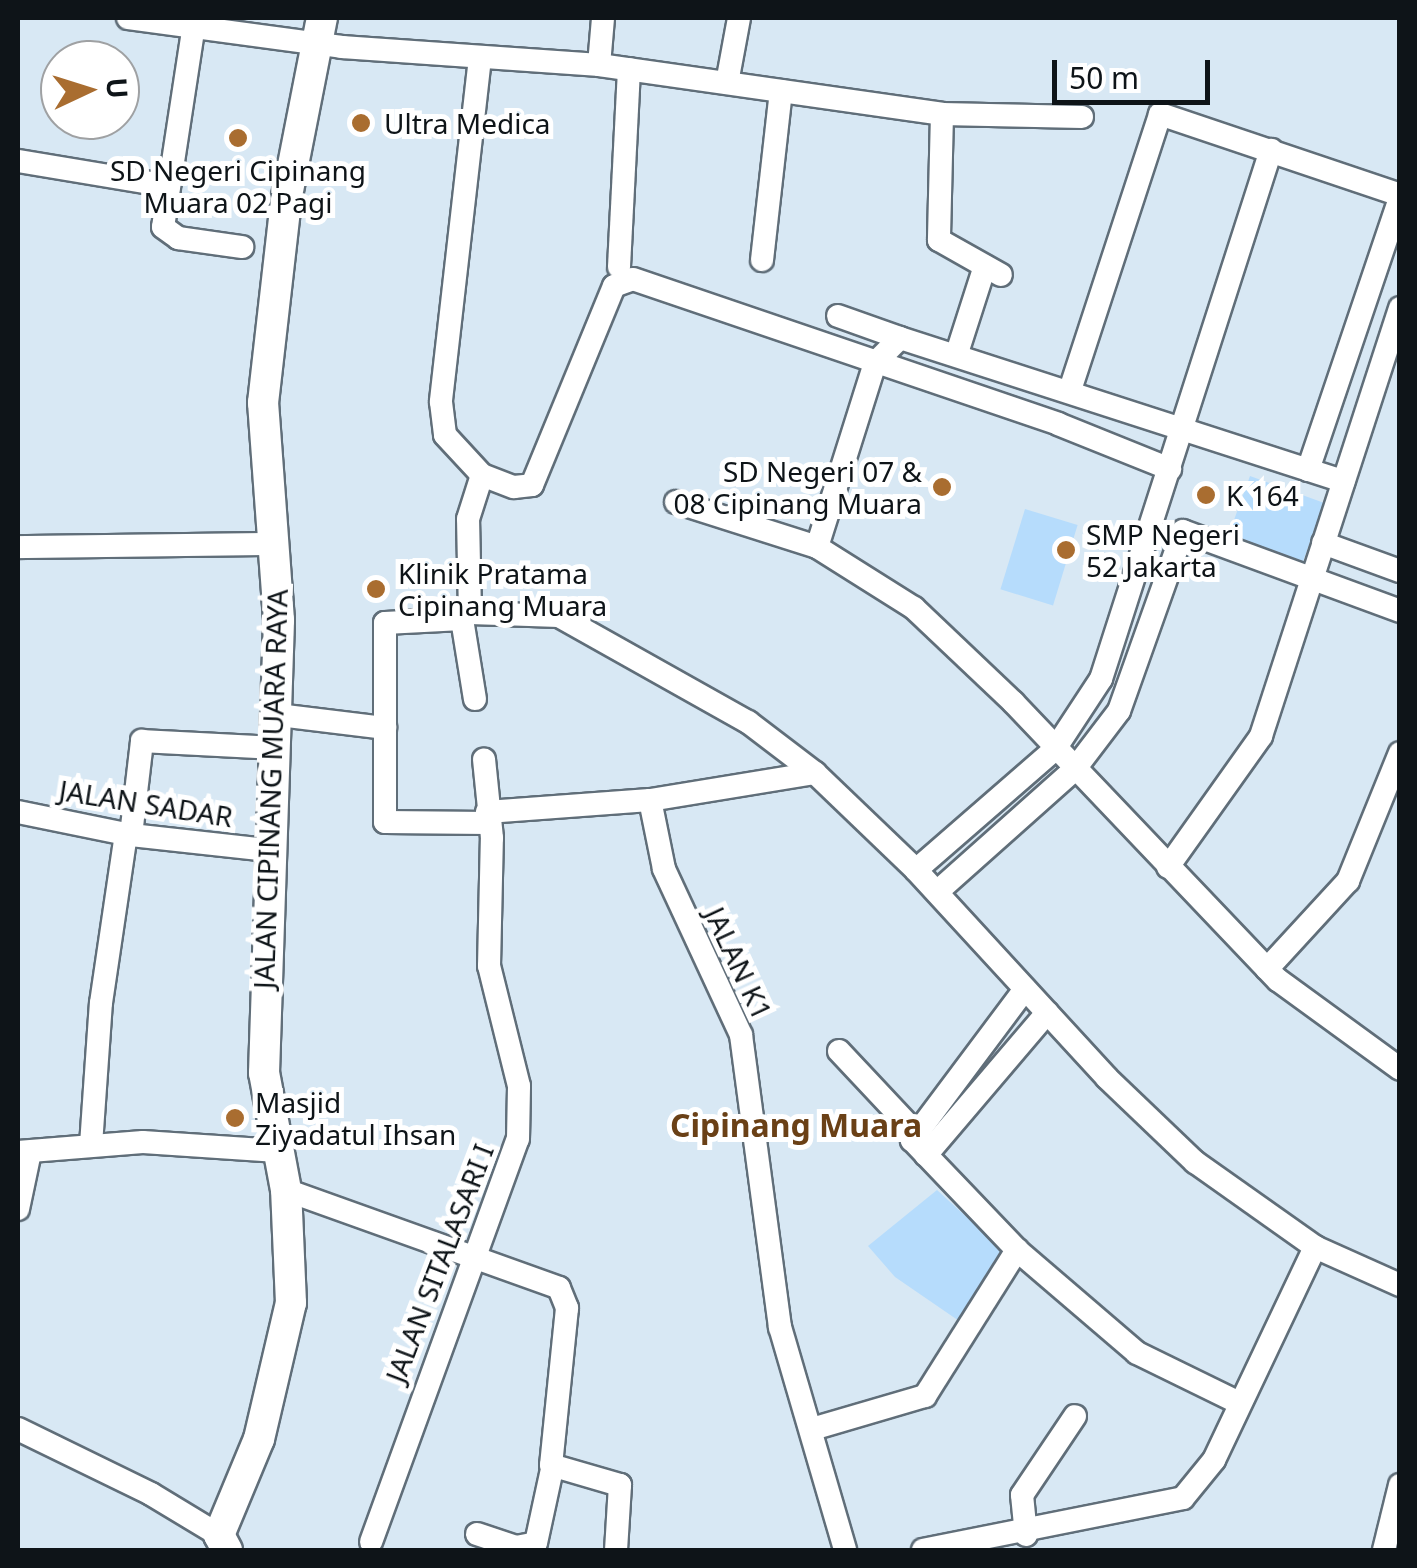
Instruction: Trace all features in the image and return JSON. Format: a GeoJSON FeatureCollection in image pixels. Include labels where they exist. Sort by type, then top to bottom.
{"type":"FeatureCollection","features":[{"type":"Feature","properties":{"kind":"street"},"geometry":{"type":"LineString","coordinates":[[128,18],[319,29],[480,58],[629,69],[942,114],[1082,117]]}},
{"type":"Feature","properties":{"kind":"street"},"geometry":{"type":"LineString","coordinates":[[599,66],[603,18]]}},
{"type":"Feature","properties":{"kind":"street"},"geometry":{"type":"LineString","coordinates":[[727,83],[738,18]]}},
{"type":"Feature","properties":{"kind":"street"},"geometry":{"type":"LineString","coordinates":[[194,21],[169,186],[166,234],[242,248]]}},
{"type":"Feature","properties":{"kind":"street","name":"JALAN CIPINANG MUARA RAYA"},"geometry":{"type":"LineString","coordinates":[[223,1543],[259,1439],[291,1303],[286,1190],[264,1073],[266,850],[278,715],[274,544],[263,402],[278,258],[319,29]]}},
{"type":"Feature","properties":{"kind":"street"},"geometry":{"type":"LineString","coordinates":[[480,58],[440,402],[445,435],[482,475],[514,487],[532,485],[594,326],[622,280],[875,363],[1170,469]]}},
{"type":"Feature","properties":{"kind":"street"},"geometry":{"type":"LineString","coordinates":[[619,267],[629,69]]}},
{"type":"Feature","properties":{"kind":"street"},"geometry":{"type":"LineString","coordinates":[[762,260],[781,91]]}},
{"type":"Feature","properties":{"kind":"street"},"geometry":{"type":"LineString","coordinates":[[942,114],[934,226],[948,250],[993,271],[957,353]]}},
{"type":"Feature","properties":{"kind":"street"},"geometry":{"type":"LineString","coordinates":[[1070,390],[1158,116],[1271,150],[1400,196],[1308,470]]}},
{"type":"Feature","properties":{"kind":"street"},"geometry":{"type":"LineString","coordinates":[[916,870],[1054,749],[1101,678],[1271,150]]}},
{"type":"Feature","properties":{"kind":"street"},"geometry":{"type":"LineString","coordinates":[[18,160],[169,186]]}},
{"type":"Feature","properties":{"kind":"street"},"geometry":{"type":"LineString","coordinates":[[1168,867],[1260,736],[1400,308]]}},
{"type":"Feature","properties":{"kind":"street"},"geometry":{"type":"LineString","coordinates":[[838,316],[1070,390],[1181,434],[1344,481]]}},
{"type":"Feature","properties":{"kind":"street"},"geometry":{"type":"LineString","coordinates":[[817,548],[875,363],[900,338]]}},
{"type":"Feature","properties":{"kind":"street"},"geometry":{"type":"LineString","coordinates":[[475,699],[466,616],[468,520],[482,475]]}},
{"type":"Feature","properties":{"kind":"street"},"geometry":{"type":"LineString","coordinates":[[676,502],[817,548],[949,638],[1267,969],[1400,1070]]}},
{"type":"Feature","properties":{"kind":"street"},"geometry":{"type":"LineString","coordinates":[[1154,518],[1400,611]]}},
{"type":"Feature","properties":{"kind":"street"},"geometry":{"type":"LineString","coordinates":[[938,892],[1074,770],[1118,710],[1183,531]]}},
{"type":"Feature","properties":{"kind":"street"},"geometry":{"type":"LineString","coordinates":[[1323,543],[1400,571]]}},
{"type":"Feature","properties":{"kind":"street"},"geometry":{"type":"LineString","coordinates":[[18,548],[274,544]]}},
{"type":"Feature","properties":{"kind":"street"},"geometry":{"type":"LineString","coordinates":[[815,773],[650,800],[488,818],[385,822],[385,624],[466,616],[559,616],[748,722],[815,773],[916,870],[1024,989],[1195,1162],[1315,1247],[1400,1285]]}},
{"type":"Feature","properties":{"kind":"street"},"geometry":{"type":"LineString","coordinates":[[278,715],[385,728]]}},
{"type":"Feature","properties":{"kind":"street"},"geometry":{"type":"LineString","coordinates":[[92,1145],[101,1003],[142,741],[274,748]]}},
{"type":"Feature","properties":{"kind":"street"},"geometry":{"type":"LineString","coordinates":[[1267,969],[1348,881],[1400,753]]}},
{"type":"Feature","properties":{"kind":"street","name":"JALAN SITALASARI I"},"geometry":{"type":"LineString","coordinates":[[372,1542],[470,1260],[518,1139],[520,1113],[489,966],[484,759]]}},
{"type":"Feature","properties":{"kind":"street","name":"JALAN K1"},"geometry":{"type":"LineString","coordinates":[[650,800],[664,869],[741,1035],[770,1270],[845,1550]]}},
{"type":"Feature","properties":{"kind":"street","name":"JALAN SADAR"},"geometry":{"type":"LineString","coordinates":[[18,812],[128,834],[266,850]]}},
{"type":"Feature","properties":{"kind":"street"},"geometry":{"type":"LineString","coordinates":[[1024,989],[914,1131],[912,1140],[1017,1250],[1137,1353],[1239,1403]]}},
{"type":"Feature","properties":{"kind":"street"},"geometry":{"type":"LineString","coordinates":[[926,1155],[1047,1013]]}},
{"type":"Feature","properties":{"kind":"street"},"geometry":{"type":"LineString","coordinates":[[839,1052],[914,1131]]}},
{"type":"Feature","properties":{"kind":"street"},"geometry":{"type":"LineString","coordinates":[[18,1209],[24,1152],[92,1145],[278,1150]]}},
{"type":"Feature","properties":{"kind":"street"},"geometry":{"type":"LineString","coordinates":[[286,1190],[470,1260],[559,1288],[566,1296],[552,1460],[536,1543],[516,1547],[477,1534]]}},
{"type":"Feature","properties":{"kind":"street"},"geometry":{"type":"LineString","coordinates":[[923,1550],[1026,1534],[1183,1498],[1200,1483],[1315,1247]]}},
{"type":"Feature","properties":{"kind":"street"},"geometry":{"type":"LineString","coordinates":[[812,1429],[926,1396],[1017,1250]]}},
{"type":"Feature","properties":{"kind":"street"},"geometry":{"type":"LineString","coordinates":[[1026,1534],[1022,1495],[1075,1416]]}},
{"type":"Feature","properties":{"kind":"street"},"geometry":{"type":"LineString","coordinates":[[18,1430],[152,1494],[223,1543]]}},
{"type":"Feature","properties":{"kind":"street"},"geometry":{"type":"LineString","coordinates":[[552,1460],[620,1484],[616,1550]]}},
{"type":"Feature","properties":{"kind":"street"},"geometry":{"type":"LineString","coordinates":[[1384,1550],[1400,1485]]}},
{"type":"Feature","properties":{"kind":"shaded area"},"geometry":{"type":"Polygon","coordinates":[[[1250,476],[1324,503],[1303,561],[1229,534],[1250,476]]]}},
{"type":"Feature","properties":{"kind":"shaded area"},"geometry":{"type":"Polygon","coordinates":[[[1025,509],[1078,525],[1053,605],[1000,589],[1025,509]]]}},
{"type":"Feature","properties":{"kind":"shaded area"},"geometry":{"type":"Polygon","coordinates":[[[937,1190],[1006,1253],[962,1323],[895,1277],[868,1246],[937,1190]]]}},
{"type":"Feature","properties":{"kind":"place","name":"Ultra Medica"},"geometry":{"type":"Point","coordinates":[361,123]}},
{"type":"Feature","properties":{"kind":"place","name":"SD Negeri Cipinang Muara 02 Pagi"},"geometry":{"type":"Point","coordinates":[238,138]}},
{"type":"Feature","properties":{"kind":"place","name":"SD Negeri 07 & 08 Cipinang Muara"},"geometry":{"type":"Point","coordinates":[942,487]}},
{"type":"Feature","properties":{"kind":"place","name":"K 164"},"geometry":{"type":"Point","coordinates":[1206,495]}},
{"type":"Feature","properties":{"kind":"place","name":"SMP Negeri 52 Jakarta"},"geometry":{"type":"Point","coordinates":[1066,550]}},
{"type":"Feature","properties":{"kind":"place","name":"Klinik Pratama Cipinang Muara"},"geometry":{"type":"Point","coordinates":[376,589]}},
{"type":"Feature","properties":{"kind":"place","name":"Masjid Ziyadatul Ihsan"},"geometry":{"type":"Point","coordinates":[235,1118]}},
{"type":"Feature","properties":{"kind":"district","name":"Cipinang Muara"},"geometry":{"type":"Point","coordinates":[796,1125]}}]}
